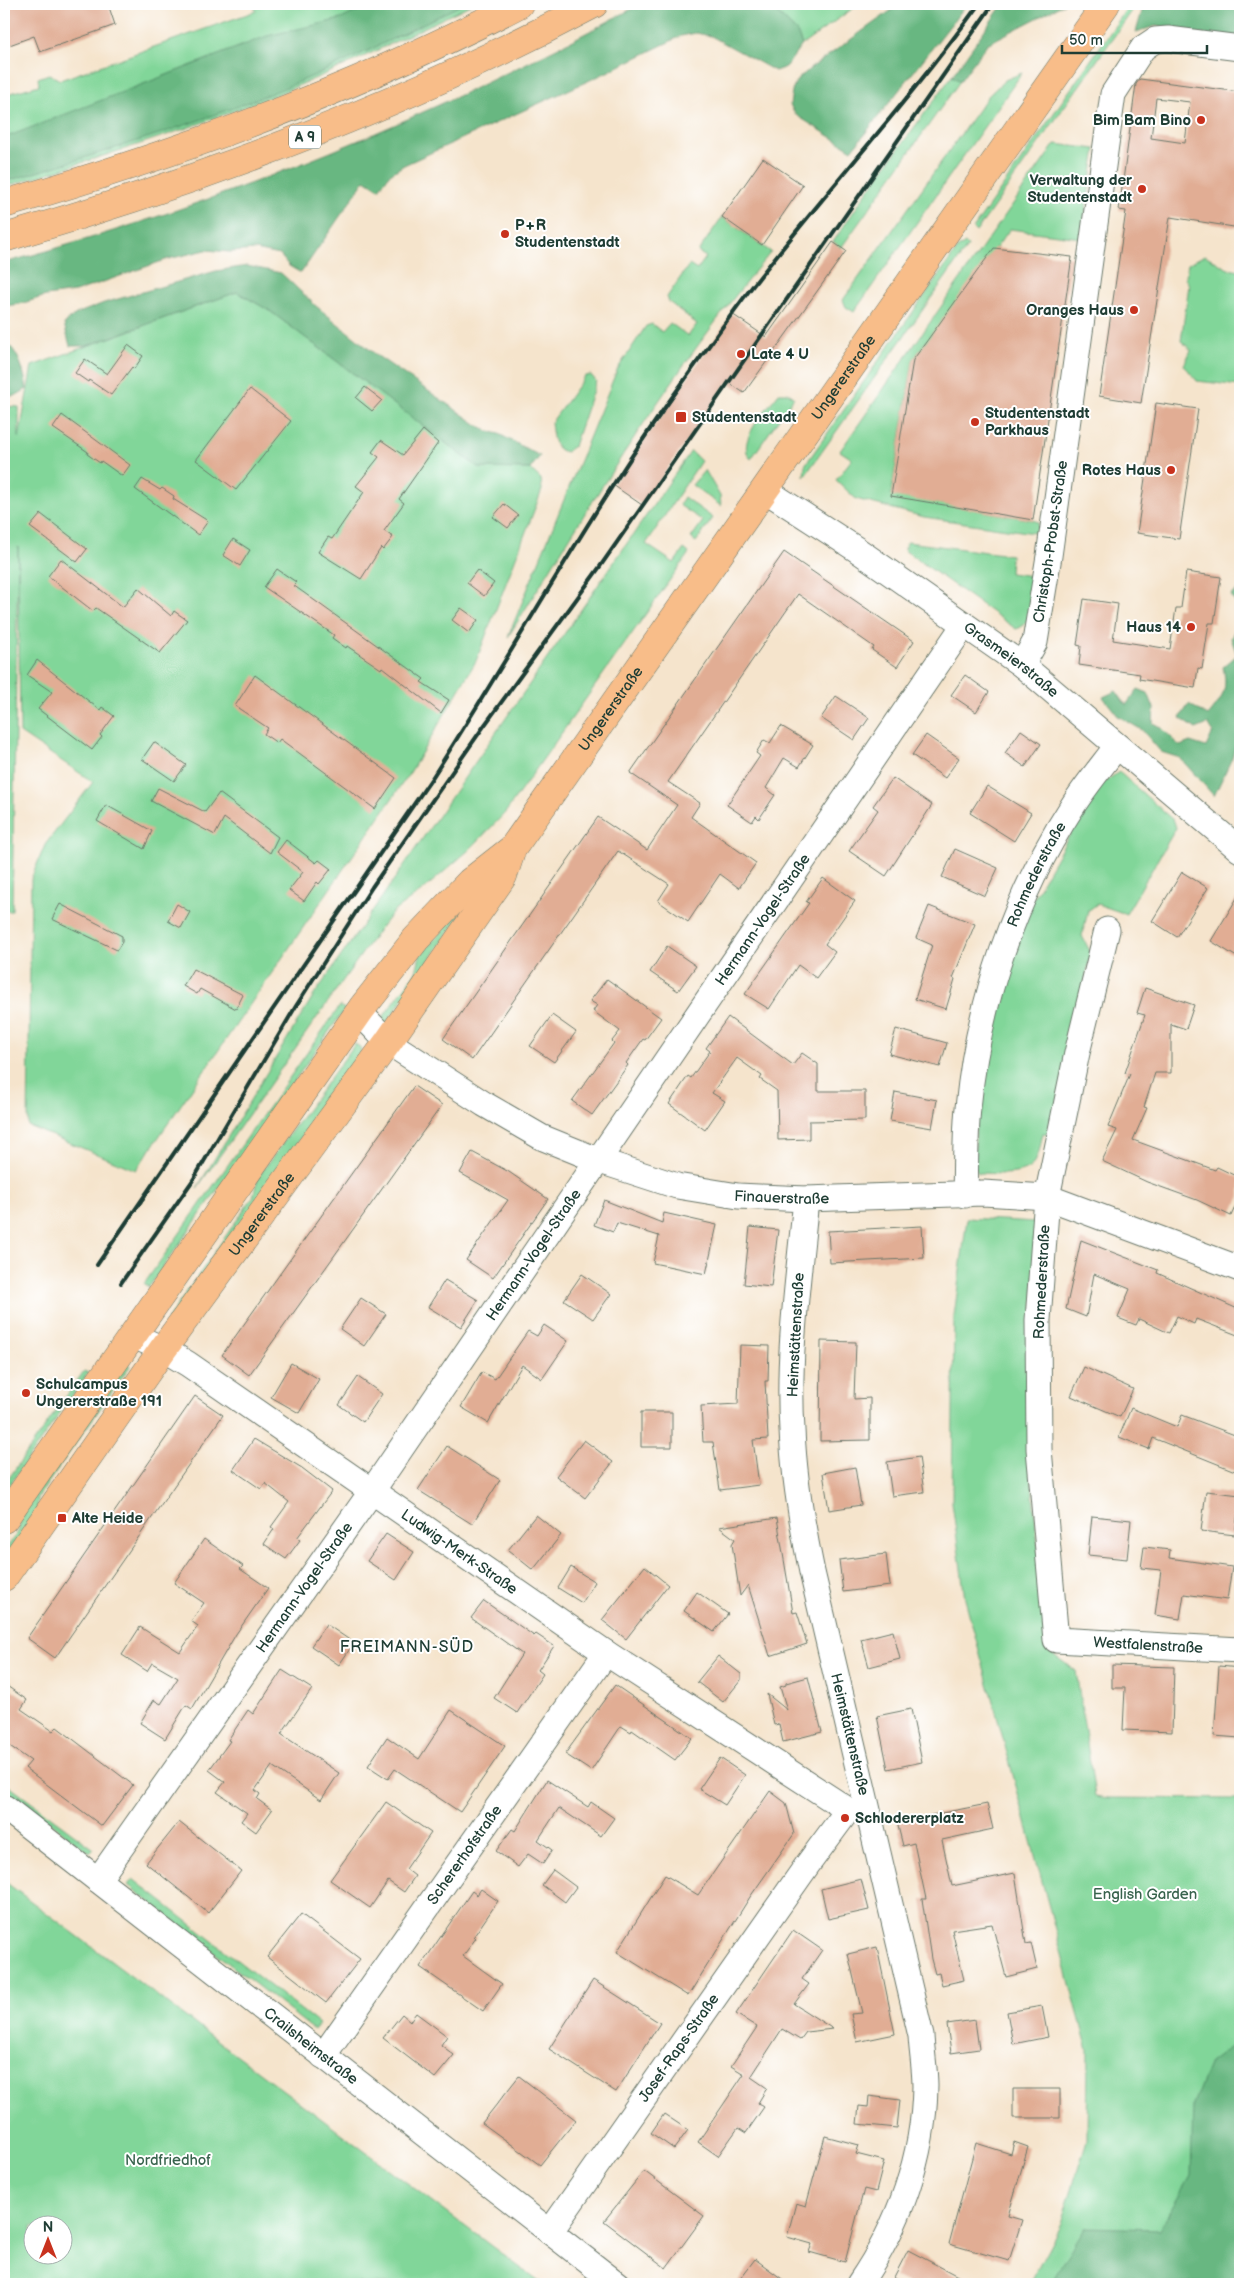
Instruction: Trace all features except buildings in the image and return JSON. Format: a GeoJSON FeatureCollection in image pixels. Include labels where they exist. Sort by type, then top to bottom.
{"type":"FeatureCollection","features":[{"type":"Feature","properties":{"kind":"main road","name":"A 9"},"geometry":{"type":"LineString","coordinates":[[4,204],[213,137],[373,73],[519,4]]}},
{"type":"Feature","properties":{"kind":"main road","name":"A 9"},"geometry":{"type":"LineString","coordinates":[[4,238],[75,217],[285,145],[408,94],[594,4]]}},
{"type":"Feature","properties":{"kind":"main road","name":"Ungererstraße"},"geometry":{"type":"LineString","coordinates":[[4,1519],[134,1336],[359,1012],[416,939],[470,882],[512,849],[1106,4]]}},
{"type":"Feature","properties":{"kind":"main road","name":"Ungererstraße"},"geometry":{"type":"LineString","coordinates":[[4,1577],[164,1349],[388,1042],[503,876],[512,849]]}},
{"type":"Feature","properties":{"kind":"street","name":"Christoph-Probst-Straße"},"geometry":{"type":"LineString","coordinates":[[1022,665],[1035,642],[1113,94],[1143,48],[1155,40],[1168,39],[1240,48]]}},
{"type":"Feature","properties":{"kind":"street","name":"Grasmeierstraße"},"geometry":{"type":"LineString","coordinates":[[765,490],[856,549],[1022,665],[1240,850]]}},
{"type":"Feature","properties":{"kind":"street","name":"Hermann-Vogel-Straße"},"geometry":{"type":"LineString","coordinates":[[98,1880],[372,1491],[600,1161],[964,625]]}},
{"type":"Feature","properties":{"kind":"street","name":"Rohmederstraße"},"geometry":{"type":"LineString","coordinates":[[966,1195],[966,1143],[973,1074],[985,1014],[1016,914],[1047,850],[1072,806],[1117,746]]}},
{"type":"Feature","properties":{"kind":"street","name":"Rohmederstraße"},"geometry":{"type":"LineString","coordinates":[[1056,1640],[1040,1449],[1038,1320],[1047,1197],[1077,1053],[1107,930]]}},
{"type":"Feature","properties":{"kind":"street","name":"Finauerstraße"},"geometry":{"type":"LineString","coordinates":[[359,1012],[388,1042],[484,1104],[541,1137],[600,1161],[677,1186],[738,1196],[806,1198],[966,1195],[983,1193],[1047,1197],[1240,1269]]}},
{"type":"Feature","properties":{"kind":"street","name":"Heimstättenstraße"},"geometry":{"type":"LineString","coordinates":[[806,1198],[792,1341],[792,1438],[800,1513],[857,1809],[921,2036],[925,2085],[922,2134],[910,2184],[890,2232],[859,2284]]}},
{"type":"Feature","properties":{"kind":"street","name":"Ludwig-Merk-Straße"},"geometry":{"type":"LineString","coordinates":[[134,1336],[164,1349],[606,1653],[785,1770],[857,1809]]}},
{"type":"Feature","properties":{"kind":"street","name":"Westfalenstraße"},"geometry":{"type":"LineString","coordinates":[[1056,1640],[1240,1650]]}},
{"type":"Feature","properties":{"kind":"street","name":"Schererhofstraße"},"geometry":{"type":"LineString","coordinates":[[323,2056],[606,1653]]}},
{"type":"Feature","properties":{"kind":"street","name":"Crailsheimstraße"},"geometry":{"type":"LineString","coordinates":[[4,1807],[617,2284]]}},
{"type":"Feature","properties":{"kind":"street","name":"Josef-Raps-Straße"},"geometry":{"type":"LineString","coordinates":[[550,2232],[808,1864],[857,1809]]}},
{"type":"Feature","properties":{"kind":"green space"},"geometry":{"type":"Polygon","coordinates":[[[253,4],[472,4],[349,63],[240,109],[173,133],[4,187],[4,95],[39,85],[38,78],[49,74],[60,80],[256,11],[253,4]]]}},
{"type":"Feature","properties":{"kind":"green space"},"geometry":{"type":"Polygon","coordinates":[[[372,4],[463,4],[342,63],[267,95],[169,131],[4,182],[4,138],[267,36],[341,19],[372,4]]]}},
{"type":"Feature","properties":{"kind":"green space"},"geometry":{"type":"Polygon","coordinates":[[[641,4],[768,4],[797,32],[802,45],[786,67],[775,71],[711,36],[696,33],[681,36],[599,76],[404,165],[390,174],[379,189],[365,180],[301,273],[289,266],[280,255],[255,250],[230,252],[206,250],[168,259],[75,292],[46,296],[20,304],[4,306],[4,263],[88,239],[170,212],[251,184],[330,152],[409,119],[486,83],[641,4]]]}},
{"type":"Feature","properties":{"kind":"green space"},"geometry":{"type":"Polygon","coordinates":[[[768,4],[859,4],[802,45],[797,32],[768,4]]]}},
{"type":"Feature","properties":{"kind":"green space"},"geometry":{"type":"Polygon","coordinates":[[[900,4],[967,4],[852,150],[796,115],[790,105],[792,91],[797,80],[811,68],[900,4]]]}},
{"type":"Feature","properties":{"kind":"green space"},"geometry":{"type":"Polygon","coordinates":[[[1003,4],[1064,4],[987,44],[960,81],[952,76],[1003,4]]]}},
{"type":"Feature","properties":{"kind":"green space"},"geometry":{"type":"Polygon","coordinates":[[[1130,4],[1137,4],[976,232],[973,229],[1130,4]]]}},
{"type":"Feature","properties":{"kind":"green space"},"geometry":{"type":"Polygon","coordinates":[[[1144,4],[1240,4],[1240,36],[1207,36],[1156,26],[1136,32],[1144,4]]]}},
{"type":"Feature","properties":{"kind":"green space"},"geometry":{"type":"Polygon","coordinates":[[[1022,73],[854,312],[846,307],[843,300],[988,96],[1005,80],[1022,73]]]}},
{"type":"Feature","properties":{"kind":"green space"},"geometry":{"type":"Polygon","coordinates":[[[952,76],[960,81],[841,248],[833,242],[869,189],[952,76]]]}},
{"type":"Feature","properties":{"kind":"green space"},"geometry":{"type":"Polygon","coordinates":[[[1055,144],[1096,149],[1081,238],[1010,229],[913,360],[891,495],[1033,520],[1038,522],[1038,529],[1034,533],[924,517],[856,499],[836,480],[852,459],[840,451],[1055,144]]]}},
{"type":"Feature","properties":{"kind":"green space"},"geometry":{"type":"Polygon","coordinates":[[[722,217],[771,252],[734,297],[665,391],[508,637],[617,370],[646,326],[652,324],[662,332],[670,323],[688,336],[697,324],[669,302],[667,297],[689,265],[697,270],[706,257],[698,252],[722,217]]]}},
{"type":"Feature","properties":{"kind":"green space"},"geometry":{"type":"Polygon","coordinates":[[[965,243],[968,246],[804,477],[805,465],[958,248],[965,243]]]}},
{"type":"Feature","properties":{"kind":"green space"},"geometry":{"type":"Polygon","coordinates":[[[1205,255],[1228,269],[1240,271],[1240,386],[1197,381],[1184,365],[1191,350],[1181,341],[1189,285],[1185,278],[1188,264],[1205,255]]]}},
{"type":"Feature","properties":{"kind":"green space"},"geometry":{"type":"Polygon","coordinates":[[[247,266],[281,273],[316,306],[379,357],[485,430],[499,434],[540,456],[530,469],[479,468],[270,311],[237,292],[86,346],[70,346],[64,324],[76,314],[104,303],[216,271],[247,266]]]}},
{"type":"Feature","properties":{"kind":"green space"},"geometry":{"type":"Polygon","coordinates":[[[237,292],[270,311],[479,468],[530,469],[541,479],[542,490],[476,661],[411,771],[136,1170],[28,1126],[31,879],[45,845],[93,782],[20,733],[18,547],[12,911],[4,911],[4,406],[19,407],[19,438],[32,366],[237,292]]]}},
{"type":"Feature","properties":{"kind":"green space"},"geometry":{"type":"Polygon","coordinates":[[[4,341],[17,356],[26,382],[27,389],[15,396],[4,396],[4,341]]]}},
{"type":"Feature","properties":{"kind":"green space"},"geometry":{"type":"Polygon","coordinates":[[[591,375],[596,381],[574,446],[566,452],[556,445],[551,423],[585,376],[591,375]]]}},
{"type":"Feature","properties":{"kind":"green space"},"geometry":{"type":"Polygon","coordinates":[[[779,393],[788,393],[794,397],[751,459],[747,452],[749,435],[754,425],[779,393]]]}},
{"type":"Feature","properties":{"kind":"green space"},"geometry":{"type":"Polygon","coordinates":[[[691,451],[701,461],[646,544],[674,563],[684,549],[689,553],[505,813],[470,849],[423,890],[394,911],[375,935],[197,1188],[312,998],[691,451]]]}},
{"type":"Feature","properties":{"kind":"green space"},"geometry":{"type":"Polygon","coordinates":[[[705,470],[720,496],[721,506],[692,485],[705,470]]]}},
{"type":"Feature","properties":{"kind":"green space"},"geometry":{"type":"Polygon","coordinates":[[[684,497],[713,518],[696,542],[691,538],[703,521],[679,505],[684,497]]]}},
{"type":"Feature","properties":{"kind":"green space"},"geometry":{"type":"Polygon","coordinates":[[[907,542],[1011,555],[1010,573],[1033,576],[1031,607],[1027,621],[1016,629],[904,550],[907,542]]]}},
{"type":"Feature","properties":{"kind":"green space"},"geometry":{"type":"Polygon","coordinates":[[[1240,589],[1240,612],[1231,595],[1240,589]]]}},
{"type":"Feature","properties":{"kind":"green space"},"geometry":{"type":"Polygon","coordinates":[[[1240,618],[1240,730],[1232,758],[1214,796],[1180,758],[1161,752],[1142,730],[1118,716],[1103,697],[1116,691],[1126,705],[1138,689],[1148,693],[1154,708],[1153,723],[1162,728],[1180,746],[1190,742],[1206,747],[1213,732],[1208,724],[1196,729],[1180,718],[1189,704],[1208,716],[1221,699],[1225,682],[1223,667],[1237,655],[1231,638],[1240,618]]]}},
{"type":"Feature","properties":{"kind":"green space"},"geometry":{"type":"Polygon","coordinates":[[[1119,772],[1174,821],[1176,828],[1126,914],[1097,904],[1088,911],[1082,936],[1091,953],[1050,1134],[1043,1133],[1036,1160],[1025,1170],[1010,1174],[978,1173],[974,1167],[977,1103],[995,1004],[1027,909],[1097,787],[1119,772]]]}},
{"type":"Feature","properties":{"kind":"green space"},"geometry":{"type":"Polygon","coordinates":[[[472,899],[385,1025],[380,1021],[416,972],[420,955],[472,899]]]}},
{"type":"Feature","properties":{"kind":"green space"},"geometry":{"type":"Polygon","coordinates":[[[340,1006],[345,1009],[149,1287],[144,1284],[340,1006]]]}},
{"type":"Feature","properties":{"kind":"green space"},"geometry":{"type":"Polygon","coordinates":[[[355,1044],[360,1047],[361,1052],[172,1323],[167,1320],[253,1197],[258,1177],[355,1044]]]}},
{"type":"Feature","properties":{"kind":"green space","name":"English Garden"},"geometry":{"type":"Polygon","coordinates":[[[967,1218],[1036,1222],[1029,1453],[1048,1651],[1076,1671],[1095,1796],[1108,1798],[1240,1799],[1240,2284],[1029,2284],[1061,2224],[1087,2140],[1088,2050],[965,1599],[952,1502],[954,1316],[967,1218]]]}},
{"type":"Feature","properties":{"kind":"green space"},"geometry":{"type":"Polygon","coordinates":[[[126,1362],[130,1366],[38,1497],[37,1515],[4,1562],[4,1552],[18,1532],[23,1512],[126,1362]]]}},
{"type":"Feature","properties":{"kind":"green space"},"geometry":{"type":"Polygon","coordinates":[[[84,1371],[88,1373],[4,1493],[4,1485],[84,1371]]]}},
{"type":"Feature","properties":{"kind":"green space"},"geometry":{"type":"Polygon","coordinates":[[[9,1786],[94,1849],[90,1853],[6,1791],[9,1786]]]}},
{"type":"Feature","properties":{"kind":"green space"},"geometry":{"type":"Polygon","coordinates":[[[133,1879],[319,2024],[314,2030],[128,1885],[133,1879]]]}},
{"type":"Feature","properties":{"kind":"green space","name":"Nordfriedhof"},"geometry":{"type":"Polygon","coordinates":[[[4,1881],[542,2284],[4,2284],[4,1881]]]}},
{"type":"Feature","properties":{"kind":"green space"},"geometry":{"type":"Polygon","coordinates":[[[1240,2040],[1240,2284],[1050,2284],[1086,2227],[1160,2229],[1191,2176],[1193,2105],[1210,2062],[1240,2040]]]}},
{"type":"Feature","properties":{"kind":"railway"},"geometry":{"type":"LineString","coordinates":[[97,1265],[432,778],[577,542],[668,403],[755,283],[897,110],[979,4]]}},
{"type":"Feature","properties":{"kind":"railway"},"geometry":{"type":"LineString","coordinates":[[121,1283],[193,1180],[296,1006],[372,887],[484,726],[599,568],[993,4]]}},
{"type":"Feature","properties":{"kind":"place","name":"Bim Bam Bino"},"geometry":{"type":"Point","coordinates":[1201,120]}},
{"type":"Feature","properties":{"kind":"place","name":"Verwaltung der Studentenstadt"},"geometry":{"type":"Point","coordinates":[1142,189]}},
{"type":"Feature","properties":{"kind":"place","name":"P+R Studentenstadt"},"geometry":{"type":"Point","coordinates":[505,234]}},
{"type":"Feature","properties":{"kind":"place","name":"Oranges Haus"},"geometry":{"type":"Point","coordinates":[1134,310]}},
{"type":"Feature","properties":{"kind":"place","name":"Late 4 U"},"geometry":{"type":"Point","coordinates":[741,354]}},
{"type":"Feature","properties":{"kind":"place","name":"Studentenstadt"},"geometry":{"type":"Point","coordinates":[681,417]}},
{"type":"Feature","properties":{"kind":"place","name":"Studentenstadt Parkhaus"},"geometry":{"type":"Point","coordinates":[975,422]}},
{"type":"Feature","properties":{"kind":"place","name":"Rotes Haus"},"geometry":{"type":"Point","coordinates":[1171,470]}},
{"type":"Feature","properties":{"kind":"place","name":"Haus 14"},"geometry":{"type":"Point","coordinates":[1191,627]}},
{"type":"Feature","properties":{"kind":"place","name":"Schulcampus Ungererstraße 191"},"geometry":{"type":"Point","coordinates":[26,1393]}},
{"type":"Feature","properties":{"kind":"place","name":"Alte Heide"},"geometry":{"type":"Point","coordinates":[62,1518]}},
{"type":"Feature","properties":{"kind":"place","name":"Schlodererplatz"},"geometry":{"type":"Point","coordinates":[845,1818]}},
{"type":"Feature","properties":{"kind":"district","name":"FREIMANN-SÜD"},"geometry":{"type":"Point","coordinates":[407,1647]}}]}
